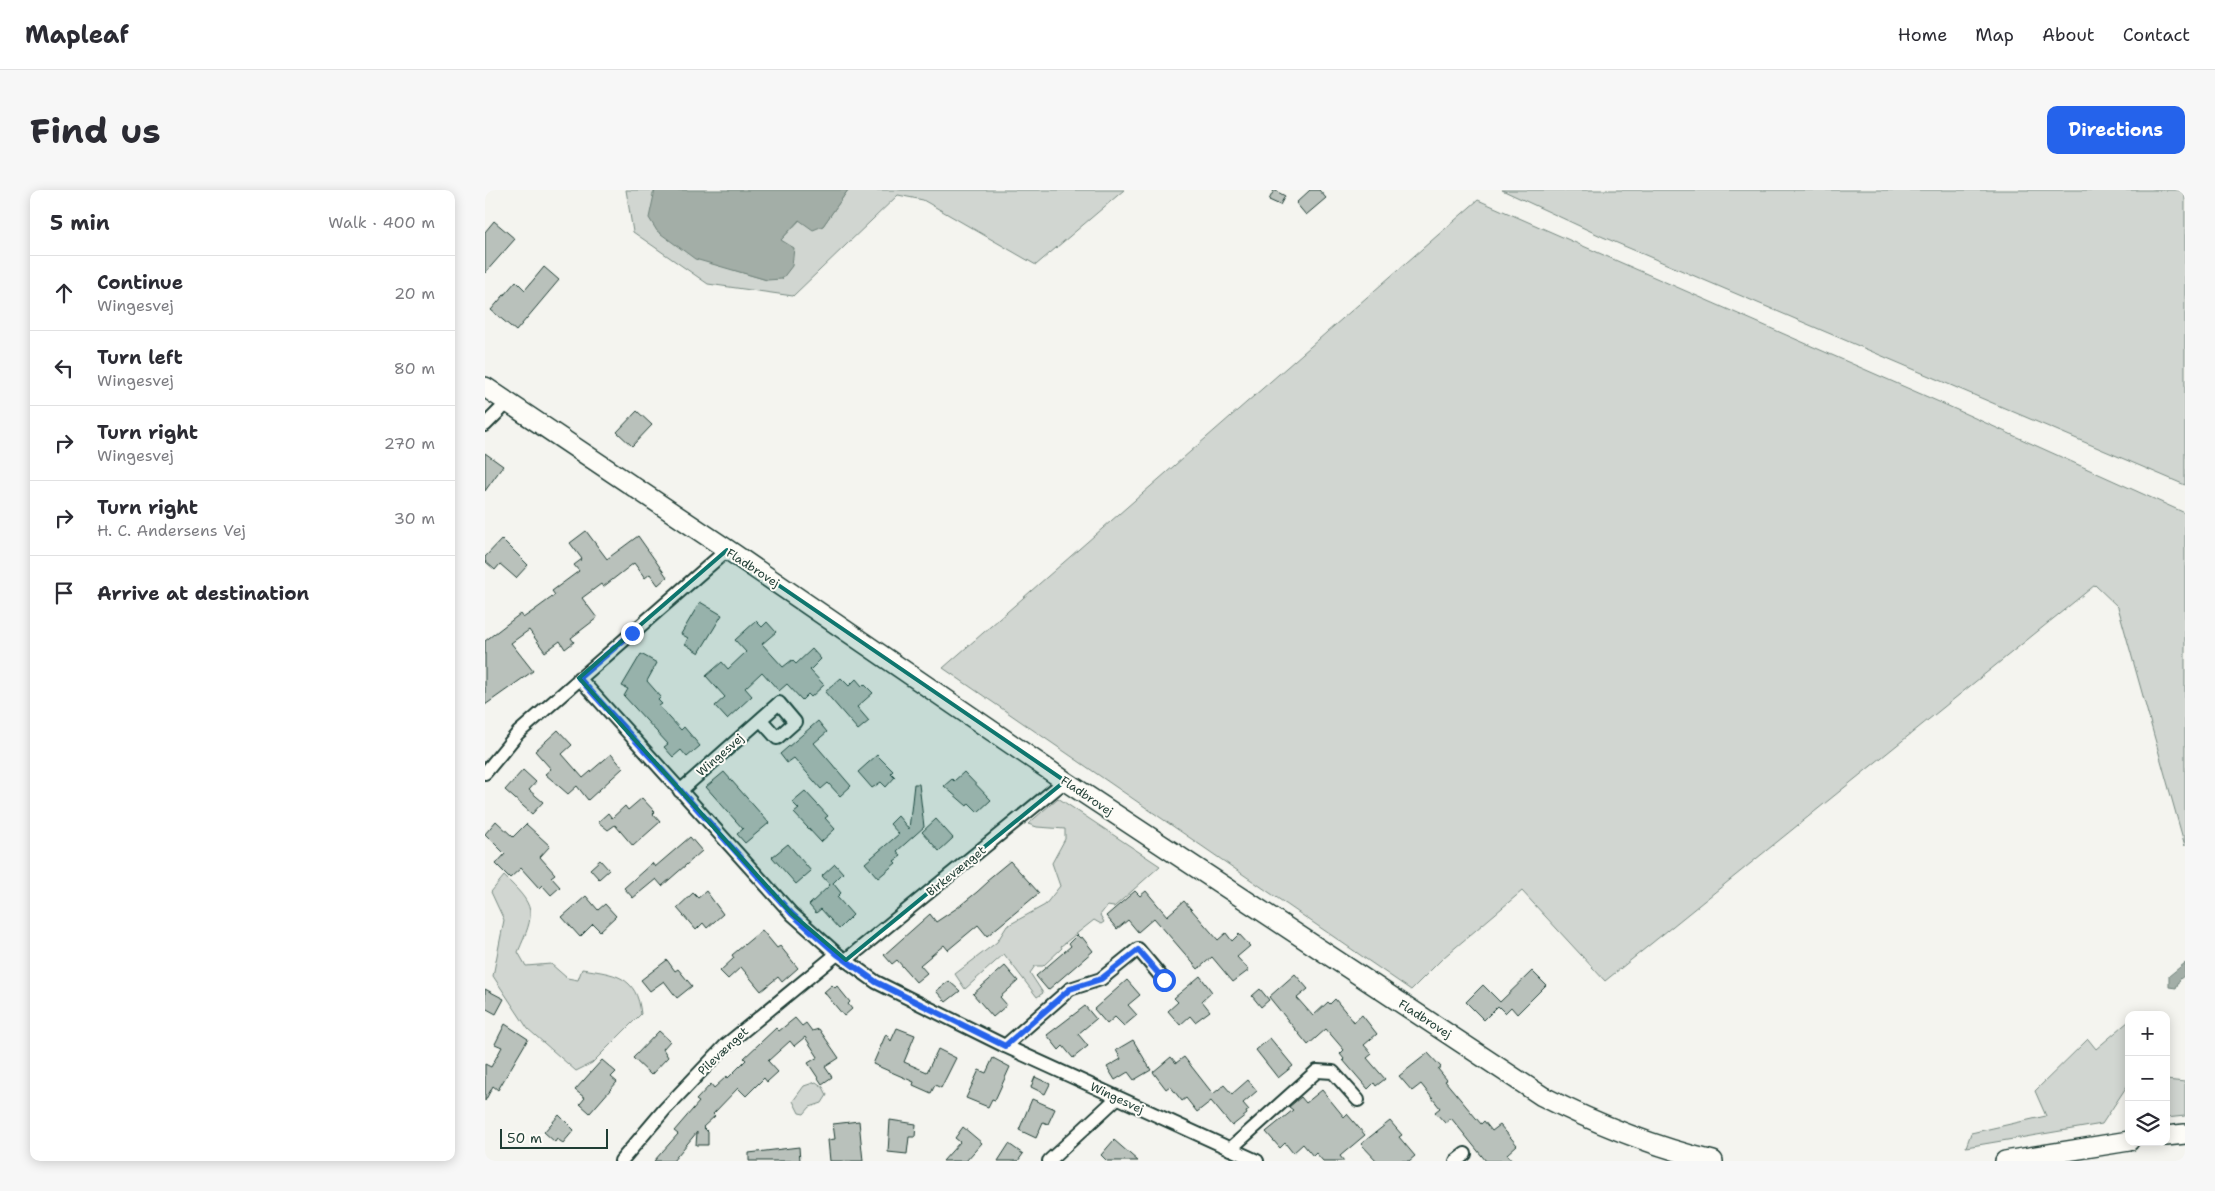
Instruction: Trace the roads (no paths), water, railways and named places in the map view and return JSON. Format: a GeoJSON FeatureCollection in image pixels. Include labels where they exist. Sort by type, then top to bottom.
{"type":"FeatureCollection","features":[{"type":"Feature","properties":{"kind":"main road","name":"Fladbrovej"},"geometry":{"type":"LineString","coordinates":[[485,387],[1065,782],[1542,1096],[1589,1120],[1636,1139],[1713,1161]]}},
{"type":"Feature","properties":{"kind":"main road"},"geometry":{"type":"LineString","coordinates":[[2170,1136],[2185,1134]]}},
{"type":"Feature","properties":{"kind":"main road"},"geometry":{"type":"LineString","coordinates":[[2005,1161],[2125,1142]]}},
{"type":"Feature","properties":{"kind":"street"},"geometry":{"type":"LineString","coordinates":[[485,425],[508,402]]}},
{"type":"Feature","properties":{"kind":"street"},"geometry":{"type":"LineString","coordinates":[[485,773],[519,733],[579,678],[727,550]]}},
{"type":"Feature","properties":{"kind":"street","name":"Wingesvej"},"geometry":{"type":"LineString","coordinates":[[579,678],[792,914],[841,957],[876,982],[1005,1046],[1257,1161]]}},
{"type":"Feature","properties":{"kind":"street","name":"Wingesvej"},"geometry":{"type":"LineString","coordinates":[[680,791],[761,720]]}},
{"type":"Feature","properties":{"kind":"street","name":"Birkevænget"},"geometry":{"type":"LineString","coordinates":[[841,957],[1065,782]]}},
{"type":"Feature","properties":{"kind":"street"},"geometry":{"type":"LineString","coordinates":[[1005,1046],[1070,989],[1101,979],[1138,950],[1164,980]]}},
{"type":"Feature","properties":{"kind":"street","name":"Pilevænget"},"geometry":{"type":"LineString","coordinates":[[621,1161],[665,1109],[726,1045],[841,957]]}},
{"type":"Feature","properties":{"kind":"street"},"geometry":{"type":"LineString","coordinates":[[1230,1149],[1317,1071],[1333,1072],[1358,1100]]}},
{"type":"Feature","properties":{"kind":"street"},"geometry":{"type":"LineString","coordinates":[[1049,1161],[1117,1098]]}}]}
